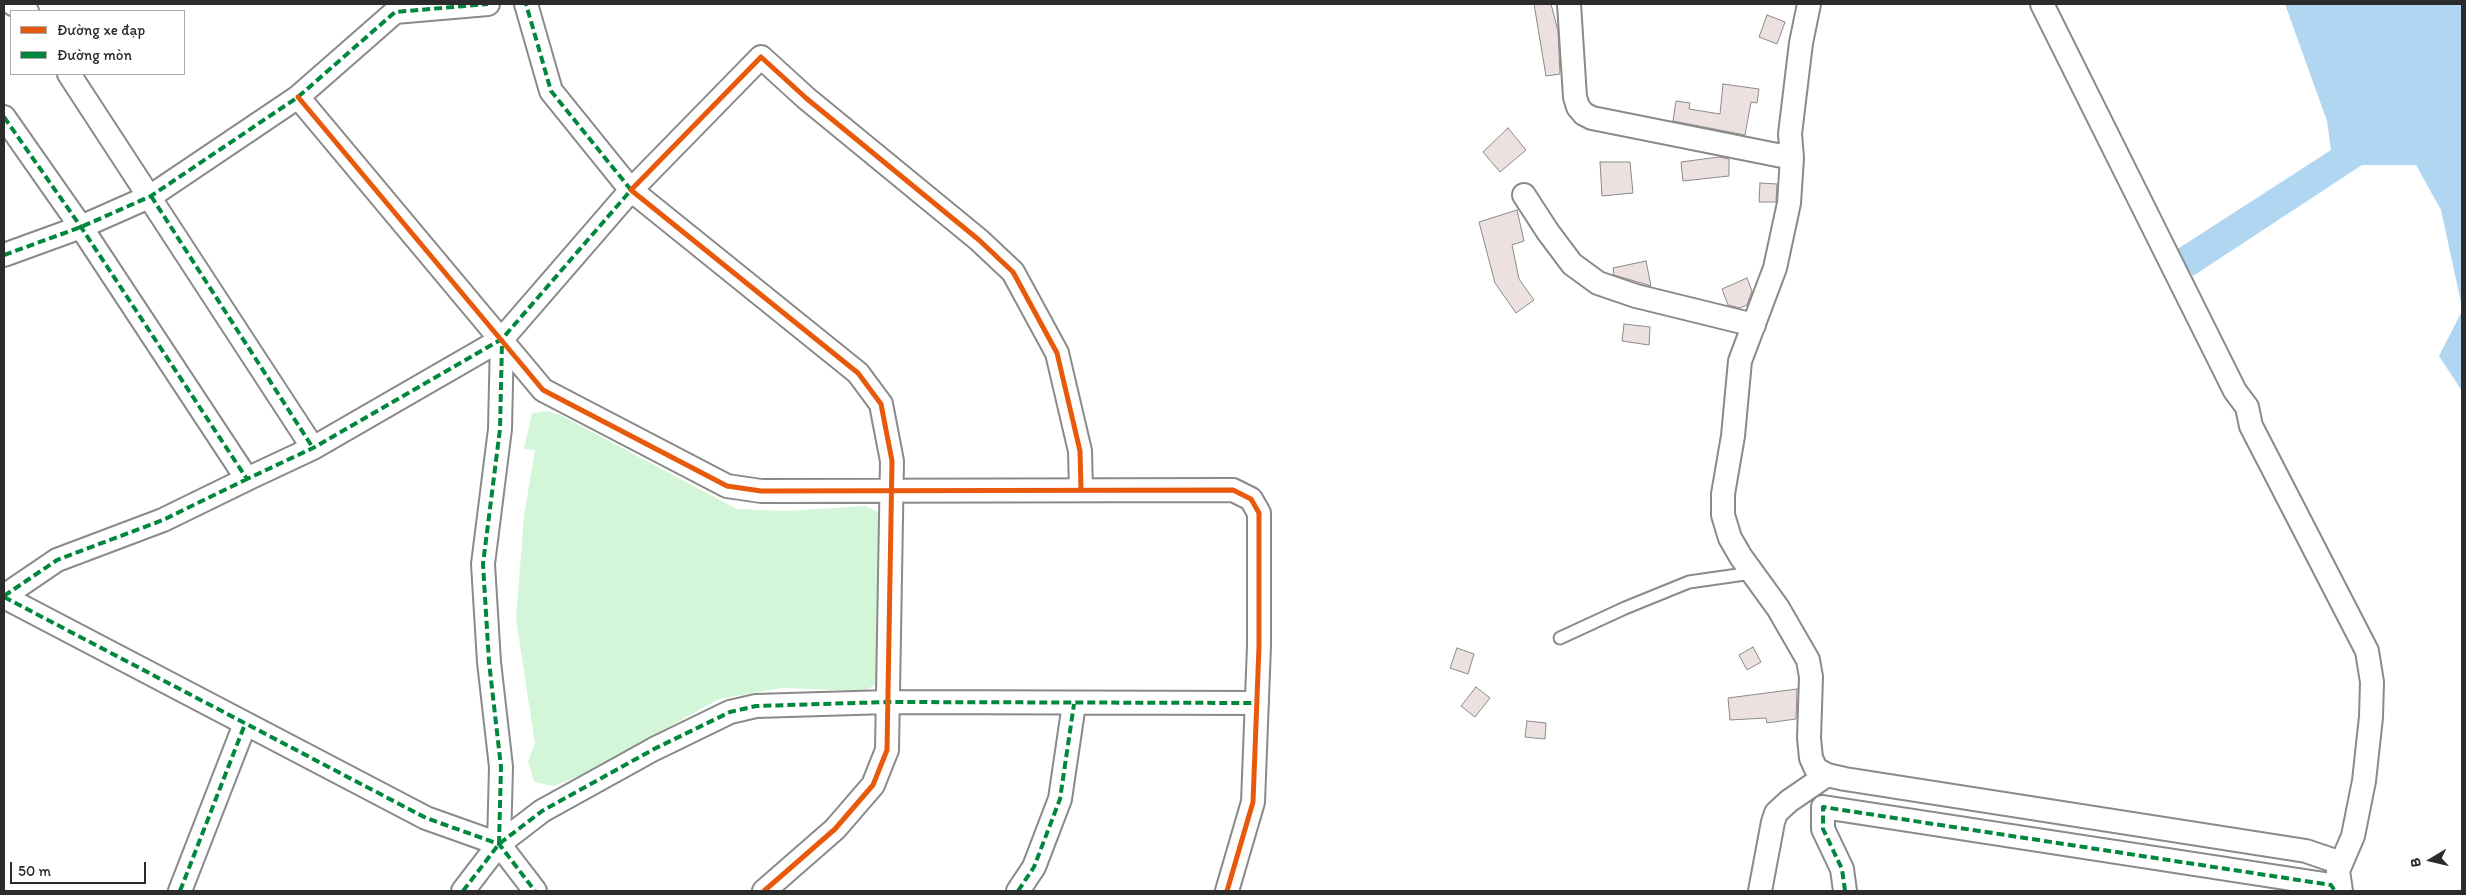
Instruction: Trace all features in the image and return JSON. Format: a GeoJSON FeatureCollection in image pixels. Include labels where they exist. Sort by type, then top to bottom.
{"type":"FeatureCollection","features":[{"type":"Feature","properties":{"kind":"street"},"geometry":{"type":"LineString","coordinates":[[13,4],[25,10]]}},
{"type":"Feature","properties":{"kind":"street"},"geometry":{"type":"LineString","coordinates":[[4,255],[81,227],[151,196],[298,97],[395,12],[488,4]]}},
{"type":"Feature","properties":{"kind":"street"},"geometry":{"type":"LineString","coordinates":[[526,4],[551,91],[631,190],[858,373],[881,404],[892,461],[893,490],[886,750],[873,785],[835,829],[764,891]]}},
{"type":"Feature","properties":{"kind":"street"},"geometry":{"type":"LineString","coordinates":[[1569,4],[1575,97],[1584,114],[1592,118],[1792,158]]}},
{"type":"Feature","properties":{"kind":"street"},"geometry":{"type":"LineString","coordinates":[[1809,4],[1790,134],[1792,158],[1789,203],[1774,268],[1740,361],[1733,436],[1723,494],[1723,508],[1730,538],[1752,573],[1778,608],[1808,660],[1810,677],[1809,738],[1816,769],[1827,775],[2306,851],[2341,863]]}},
{"type":"Feature","properties":{"kind":"street"},"geometry":{"type":"LineString","coordinates":[[2042,4],[2235,391],[2246,407],[2251,426],[2367,651],[2372,682],[2371,717],[2364,780],[2353,836],[2338,871],[2341,891]]}},
{"type":"Feature","properties":{"kind":"street"},"geometry":{"type":"LineString","coordinates":[[535,891],[499,844],[426,818],[4,597],[57,560],[163,520],[313,448],[502,339],[631,190],[761,57],[806,98],[978,240],[1013,272],[1057,353],[1080,451],[1081,490]]}},
{"type":"Feature","properties":{"kind":"street"},"geometry":{"type":"LineString","coordinates":[[70,75],[116,150],[151,196],[313,448]]}},
{"type":"Feature","properties":{"kind":"street"},"geometry":{"type":"LineString","coordinates":[[298,97],[543,390],[727,486],[761,490],[1233,490],[1251,499],[1259,513],[1257,703],[1253,802],[1227,891]]}},
{"type":"Feature","properties":{"kind":"street"},"geometry":{"type":"LineString","coordinates":[[4,117],[81,227],[247,479]]}},
{"type":"Feature","properties":{"kind":"street"},"geometry":{"type":"LineString","coordinates":[[1524,195],[1572,264],[1598,283],[1636,296],[1754,325]]}},
{"type":"Feature","properties":{"kind":"street"},"geometry":{"type":"LineString","coordinates":[[499,844],[500,767],[488,662],[482,564],[500,429],[502,339]]}},
{"type":"Feature","properties":{"kind":"street"},"geometry":{"type":"LineString","coordinates":[[463,891],[499,844],[542,811],[654,749],[730,712],[756,706],[888,702],[1257,703]]}},
{"type":"Feature","properties":{"kind":"street"},"geometry":{"type":"LineString","coordinates":[[1018,891],[1034,867],[1060,799],[1074,704]]}},
{"type":"Feature","properties":{"kind":"street"},"geometry":{"type":"LineString","coordinates":[[180,891],[244,724]]}},
{"type":"Feature","properties":{"kind":"street"},"geometry":{"type":"LineString","coordinates":[[1760,891],[1772,822],[1776,813],[1789,801],[1827,775]]}},
{"type":"Feature","properties":{"kind":"street"},"geometry":{"type":"LineString","coordinates":[[1846,891],[1842,868],[1823,829],[1822,807],[2331,885],[2335,891]]}},
{"type":"Feature","properties":{"kind":"lane"},"geometry":{"type":"LineString","coordinates":[[1560,638],[1625,608],[1689,582],[1752,573]]}},
{"type":"Feature","properties":{"kind":"green space"},"geometry":{"type":"Polygon","coordinates":[[[547,411],[560,415],[737,509],[785,511],[866,506],[878,512],[879,682],[865,691],[781,688],[719,699],[581,775],[554,786],[534,782],[528,761],[535,744],[516,619],[524,516],[535,450],[524,449],[532,413],[547,411]]]}},
{"type":"Feature","properties":{"kind":"water"},"geometry":{"type":"Polygon","coordinates":[[[2285,4],[2462,4],[2462,307],[2441,210],[2416,165],[2362,165],[2193,276],[2176,250],[2331,150],[2327,121],[2285,4]]]}},
{"type":"Feature","properties":{"kind":"water"},"geometry":{"type":"Polygon","coordinates":[[[2462,311],[2462,391],[2439,356],[2462,311]]]}},
{"type":"Feature","properties":{"kind":"building"},"geometry":{"type":"Polygon","coordinates":[[[1534,4],[1551,4],[1558,31],[1560,74],[1546,76],[1534,4]]]}},
{"type":"Feature","properties":{"kind":"building"},"geometry":{"type":"Polygon","coordinates":[[[1767,15],[1785,22],[1777,44],[1759,37],[1767,15]]]}},
{"type":"Feature","properties":{"kind":"building"},"geometry":{"type":"Polygon","coordinates":[[[1723,84],[1759,89],[1757,103],[1751,102],[1745,135],[1673,121],[1676,101],[1690,103],[1689,109],[1720,114],[1723,84]]]}},
{"type":"Feature","properties":{"kind":"building"},"geometry":{"type":"Polygon","coordinates":[[[1508,128],[1526,150],[1500,172],[1483,152],[1508,128]]]}},
{"type":"Feature","properties":{"kind":"building"},"geometry":{"type":"Polygon","coordinates":[[[1719,157],[1729,159],[1729,176],[1683,181],[1681,162],[1719,157]]]}},
{"type":"Feature","properties":{"kind":"building"},"geometry":{"type":"Polygon","coordinates":[[[1600,162],[1630,162],[1633,193],[1602,196],[1600,162]]]}},
{"type":"Feature","properties":{"kind":"building"},"geometry":{"type":"Polygon","coordinates":[[[1760,183],[1777,184],[1776,202],[1759,202],[1760,183]]]}},
{"type":"Feature","properties":{"kind":"building"},"geometry":{"type":"Polygon","coordinates":[[[1517,210],[1524,241],[1512,245],[1519,279],[1534,300],[1516,313],[1495,283],[1479,222],[1517,210]]]}},
{"type":"Feature","properties":{"kind":"building"},"geometry":{"type":"Polygon","coordinates":[[[1646,261],[1651,286],[1614,275],[1613,268],[1646,261]]]}},
{"type":"Feature","properties":{"kind":"building"},"geometry":{"type":"Polygon","coordinates":[[[1747,278],[1752,291],[1747,305],[1740,308],[1728,305],[1722,289],[1747,278]]]}},
{"type":"Feature","properties":{"kind":"building"},"geometry":{"type":"Polygon","coordinates":[[[1624,324],[1650,327],[1649,345],[1622,341],[1624,324]]]}},
{"type":"Feature","properties":{"kind":"building"},"geometry":{"type":"Polygon","coordinates":[[[1753,647],[1761,662],[1747,670],[1739,655],[1753,647]]]}},
{"type":"Feature","properties":{"kind":"building"},"geometry":{"type":"Polygon","coordinates":[[[1457,648],[1474,654],[1468,674],[1450,668],[1457,648]]]}},
{"type":"Feature","properties":{"kind":"building"},"geometry":{"type":"Polygon","coordinates":[[[1476,687],[1490,698],[1475,717],[1461,706],[1476,687]]]}},
{"type":"Feature","properties":{"kind":"building"},"geometry":{"type":"Polygon","coordinates":[[[1797,689],[1796,719],[1767,723],[1766,718],[1730,720],[1728,698],[1797,689]]]}},
{"type":"Feature","properties":{"kind":"building"},"geometry":{"type":"Polygon","coordinates":[[[1527,721],[1546,723],[1545,739],[1525,737],[1527,721]]]}},
{"type":"Feature","properties":{"kind":"marked path"},"geometry":{"type":"LineString","coordinates":[[4,255],[81,227],[151,196],[298,97],[395,12],[488,4]]}},
{"type":"Feature","properties":{"kind":"marked path"},"geometry":{"type":"LineString","coordinates":[[4,117],[81,227],[247,479],[313,448],[502,339],[631,190],[551,91],[526,4]]}},
{"type":"Feature","properties":{"kind":"marked path"},"geometry":{"type":"LineString","coordinates":[[151,196],[313,448]]}},
{"type":"Feature","properties":{"kind":"marked path"},"geometry":{"type":"LineString","coordinates":[[499,844],[501,767],[489,662],[483,564],[500,429],[502,342]]}},
{"type":"Feature","properties":{"kind":"marked path"},"geometry":{"type":"LineString","coordinates":[[4,596],[57,560],[163,520],[247,479]]}},
{"type":"Feature","properties":{"kind":"marked path"},"geometry":{"type":"LineString","coordinates":[[4,597],[426,818],[499,844],[535,891]]}},
{"type":"Feature","properties":{"kind":"marked path"},"geometry":{"type":"LineString","coordinates":[[463,891],[499,844],[542,811],[654,749],[730,712],[756,706],[888,702],[1257,703]]}},
{"type":"Feature","properties":{"kind":"marked path"},"geometry":{"type":"LineString","coordinates":[[1018,891],[1034,867],[1060,799],[1074,704]]}},
{"type":"Feature","properties":{"kind":"marked path"},"geometry":{"type":"LineString","coordinates":[[180,891],[245,724]]}},
{"type":"Feature","properties":{"kind":"marked path"},"geometry":{"type":"LineString","coordinates":[[1845,891],[1842,869],[1823,829],[1823,807],[2331,885],[2335,891]]}},
{"type":"Feature","properties":{"kind":"cycle path"},"geometry":{"type":"LineString","coordinates":[[764,891],[835,829],[873,785],[887,750],[892,461],[881,404],[858,373],[631,190],[761,57],[806,98],[979,240],[1013,272],[1057,353],[1080,451],[1081,490]]}},
{"type":"Feature","properties":{"kind":"cycle path"},"geometry":{"type":"LineString","coordinates":[[298,97],[543,390],[727,486],[761,491],[1233,490],[1251,499],[1259,513],[1259,646],[1253,802],[1227,891]]}}]}
